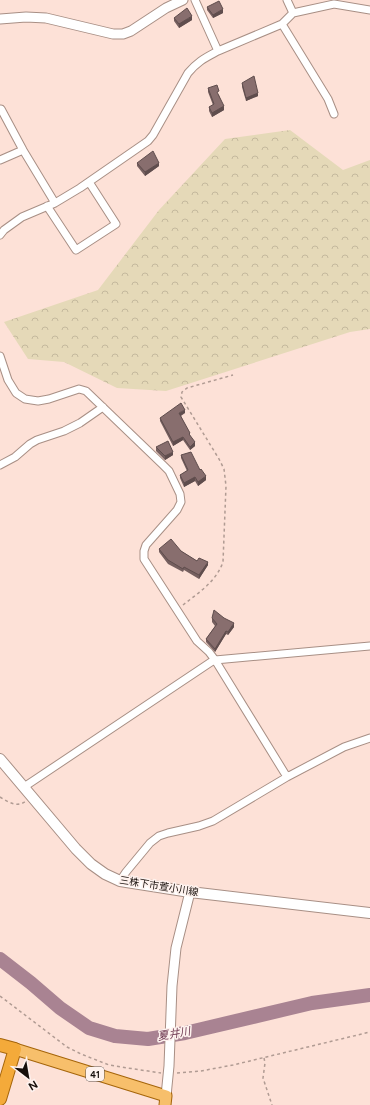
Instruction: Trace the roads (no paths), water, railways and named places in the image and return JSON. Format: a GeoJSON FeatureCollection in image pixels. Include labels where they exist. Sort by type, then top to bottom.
{"type":"FeatureCollection","features":[{"type":"Feature","properties":{"kind":"highway"},"geometry":{"type":"LineString","coordinates":[[0,1045],[15,1050],[0,1099]]}},
{"type":"Feature","properties":{"kind":"main road","name":"三株下市萱小川線"},"geometry":{"type":"LineString","coordinates":[[0,759],[76,849],[91,864],[105,874],[120,881],[190,892],[370,913]]}},
{"type":"Feature","properties":{"kind":"main road","name":"41"},"geometry":{"type":"LineString","coordinates":[[15,1050],[166,1101]]}},
{"type":"Feature","properties":{"kind":"street"},"geometry":{"type":"LineString","coordinates":[[0,19],[26,17],[46,18],[113,34],[123,34],[132,31],[166,8],[183,0]]}},
{"type":"Feature","properties":{"kind":"street"},"geometry":{"type":"LineString","coordinates":[[195,0],[218,51]]}},
{"type":"Feature","properties":{"kind":"street"},"geometry":{"type":"LineString","coordinates":[[287,0],[293,13]]}},
{"type":"Feature","properties":{"kind":"street"},"geometry":{"type":"LineString","coordinates":[[0,235],[4,230],[22,217],[55,203],[89,182],[148,141],[153,135],[188,73],[199,61],[218,51],[282,24],[293,13],[334,4],[370,10]]}},
{"type":"Feature","properties":{"kind":"street"},"geometry":{"type":"LineString","coordinates":[[282,24],[328,99],[334,114]]}},
{"type":"Feature","properties":{"kind":"street"},"geometry":{"type":"LineString","coordinates":[[0,109],[55,203]]}},
{"type":"Feature","properties":{"kind":"street"},"geometry":{"type":"LineString","coordinates":[[0,160],[23,150]]}},
{"type":"Feature","properties":{"kind":"street"},"geometry":{"type":"LineString","coordinates":[[48,206],[76,250],[116,224],[89,182]]}},
{"type":"Feature","properties":{"kind":"street"},"geometry":{"type":"LineString","coordinates":[[0,356],[8,380],[16,393],[25,399],[38,401],[49,400],[78,389],[86,391],[168,471],[180,494],[181,502],[177,510],[146,545],[144,559],[197,641],[215,660],[284,773]]}},
{"type":"Feature","properties":{"kind":"street"},"geometry":{"type":"LineString","coordinates":[[0,465],[15,457],[37,440],[75,426],[103,407]]}},
{"type":"Feature","properties":{"kind":"street"},"geometry":{"type":"LineString","coordinates":[[24,787],[215,660],[370,646]]}},
{"type":"Feature","properties":{"kind":"street"},"geometry":{"type":"LineString","coordinates":[[120,881],[150,843],[159,836],[213,821],[284,773],[344,747],[370,738]]}},
{"type":"Feature","properties":{"kind":"street"},"geometry":{"type":"LineString","coordinates":[[166,1101],[169,1070],[172,986],[176,948],[190,892]]}},
{"type":"Feature","properties":{"kind":"waterway","name":"夏井川"},"geometry":{"type":"LineString","coordinates":[[0,959],[60,1008],[89,1028],[115,1036],[148,1039],[185,1033],[312,1003],[370,995]]}}]}
